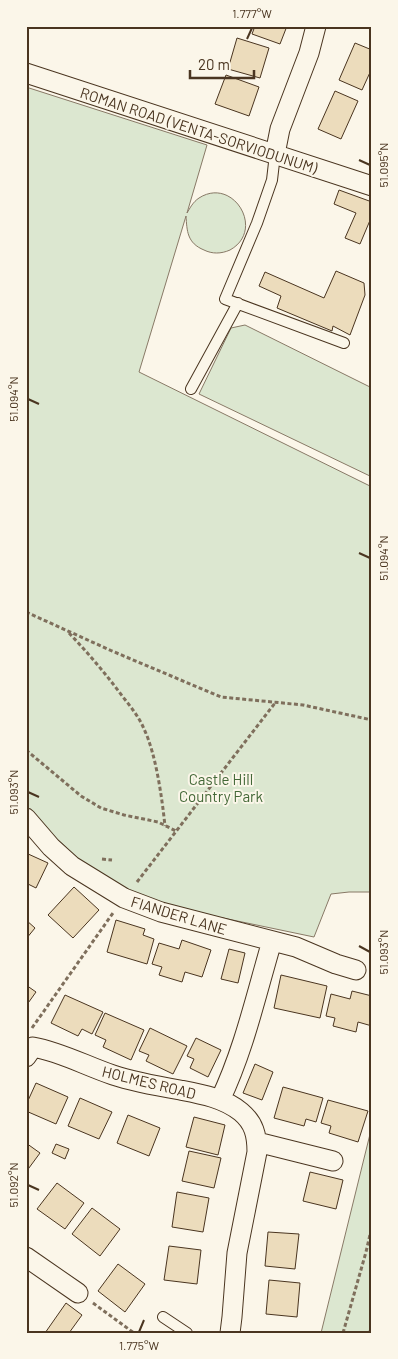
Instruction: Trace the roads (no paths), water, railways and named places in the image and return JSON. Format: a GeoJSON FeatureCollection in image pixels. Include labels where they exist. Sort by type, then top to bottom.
{"type":"FeatureCollection","features":[{"type":"Feature","properties":{"kind":"street"},"geometry":{"type":"LineString","coordinates":[[275,154],[280,129],[309,53],[316,26]]}},
{"type":"Feature","properties":{"kind":"street","name":"ROMAN ROAD (VENTA-SORVIODUNUM)"},"geometry":{"type":"LineString","coordinates":[[26,74],[372,186]]}},
{"type":"Feature","properties":{"kind":"street","name":"FIANDER LANE"},"geometry":{"type":"LineString","coordinates":[[26,818],[51,847],[72,866],[124,898],[161,912],[296,947],[336,964],[356,970]]}},
{"type":"Feature","properties":{"kind":"street"},"geometry":{"type":"LineString","coordinates":[[220,1100],[239,1053],[272,941]]}},
{"type":"Feature","properties":{"kind":"street","name":"HOLMES ROAD"},"geometry":{"type":"LineString","coordinates":[[29,1045],[54,1052],[129,1080],[206,1095],[240,1111],[250,1120],[255,1130],[257,1152],[236,1253],[230,1333]]}},
{"type":"Feature","properties":{"kind":"street"},"geometry":{"type":"LineString","coordinates":[[257,1142],[333,1161]]}},
{"type":"Feature","properties":{"kind":"street"},"geometry":{"type":"LineString","coordinates":[[26,1257],[78,1293]]}},
{"type":"Feature","properties":{"kind":"lane"},"geometry":{"type":"LineString","coordinates":[[275,154],[272,180],[257,223],[225,299],[344,343]]}},
{"type":"Feature","properties":{"kind":"lane"},"geometry":{"type":"LineString","coordinates":[[191,389],[238,303]]}},
{"type":"Feature","properties":{"kind":"lane"},"geometry":{"type":"LineString","coordinates":[[163,1317],[187,1333]]}},
{"type":"Feature","properties":{"kind":"park label","name":"Castle Hill Country Park"},"geometry":{"type":"Point","coordinates":[221,788]}}]}
